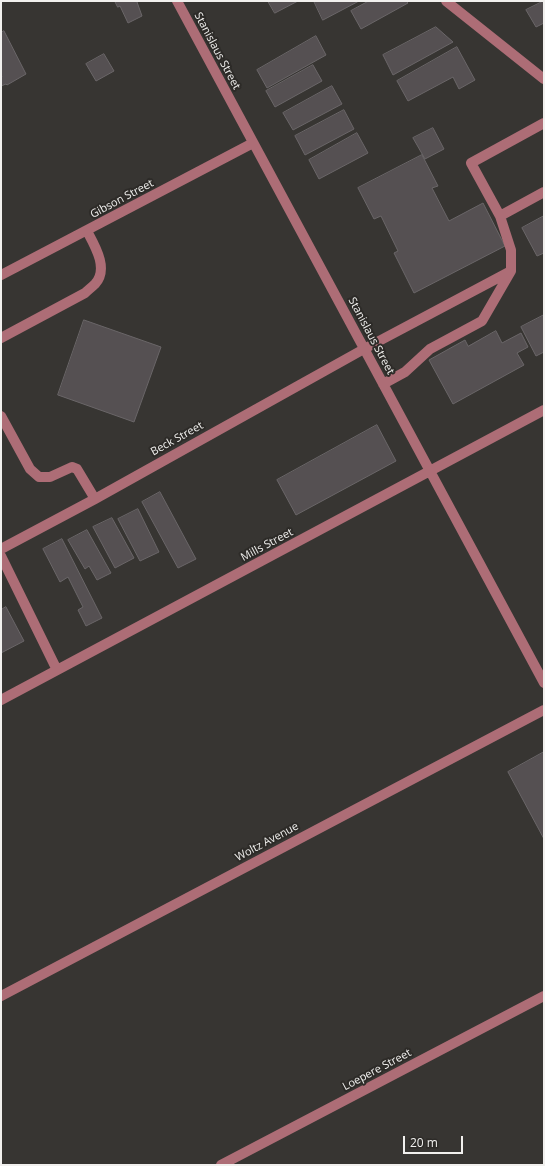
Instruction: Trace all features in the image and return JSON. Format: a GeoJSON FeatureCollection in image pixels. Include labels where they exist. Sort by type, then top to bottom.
{"type":"FeatureCollection","features":[{"type":"Feature","properties":{"kind":"street","name":"Stanislaus Street"},"geometry":{"type":"LineString","coordinates":[[176,1],[544,684]]}},
{"type":"Feature","properties":{"kind":"street"},"geometry":{"type":"LineString","coordinates":[[446,1],[544,80]]}},
{"type":"Feature","properties":{"kind":"street"},"geometry":{"type":"LineString","coordinates":[[383,384],[405,372],[430,349],[482,321],[512,271],[511,250],[500,216],[471,163],[544,123]]}},
{"type":"Feature","properties":{"kind":"street","name":"Gibson Street"},"geometry":{"type":"LineString","coordinates":[[1,275],[253,143]]}},
{"type":"Feature","properties":{"kind":"street"},"geometry":{"type":"LineString","coordinates":[[500,216],[544,192]]}},
{"type":"Feature","properties":{"kind":"street"},"geometry":{"type":"LineString","coordinates":[[1,338],[85,293],[96,283],[101,270],[99,254],[87,230]]}},
{"type":"Feature","properties":{"kind":"street","name":"Beck Street"},"geometry":{"type":"LineString","coordinates":[[1,549],[95,499],[364,349],[512,271]]}},
{"type":"Feature","properties":{"kind":"street","name":"Mills Street"},"geometry":{"type":"LineString","coordinates":[[1,700],[544,410]]}},
{"type":"Feature","properties":{"kind":"street"},"geometry":{"type":"LineString","coordinates":[[1,416],[30,469],[39,477],[50,476],[72,467],[77,469],[95,499]]}},
{"type":"Feature","properties":{"kind":"street"},"geometry":{"type":"LineString","coordinates":[[1,556],[57,670]]}},
{"type":"Feature","properties":{"kind":"street","name":"Woltz Avenue"},"geometry":{"type":"LineString","coordinates":[[1,996],[544,710]]}},
{"type":"Feature","properties":{"kind":"street","name":"Loepere Street"},"geometry":{"type":"LineString","coordinates":[[221,1165],[544,996]]}},
{"type":"Feature","properties":{"kind":"building"},"geometry":{"type":"Polygon","coordinates":[[[115,1],[139,1],[137,2],[142,16],[128,23],[120,6],[118,7],[115,1]]]}},
{"type":"Feature","properties":{"kind":"building"},"geometry":{"type":"Polygon","coordinates":[[[268,1],[298,1],[275,13],[268,1]]]}},
{"type":"Feature","properties":{"kind":"building"},"geometry":{"type":"Polygon","coordinates":[[[314,1],[359,1],[323,20],[314,1]]]}},
{"type":"Feature","properties":{"kind":"building"},"geometry":{"type":"Polygon","coordinates":[[[369,1],[406,1],[408,3],[361,29],[351,11],[369,1]]]}},
{"type":"Feature","properties":{"kind":"building"},"geometry":{"type":"Polygon","coordinates":[[[544,1],[544,23],[536,27],[526,10],[544,1]]]}},
{"type":"Feature","properties":{"kind":"building"},"geometry":{"type":"Polygon","coordinates":[[[436,27],[453,42],[393,75],[383,55],[436,27]]]}},
{"type":"Feature","properties":{"kind":"building"},"geometry":{"type":"Polygon","coordinates":[[[4,31],[26,74],[7,85],[1,86],[1,33],[4,31]]]}},
{"type":"Feature","properties":{"kind":"building"},"geometry":{"type":"Polygon","coordinates":[[[316,36],[326,55],[267,88],[257,70],[316,36]]]}},
{"type":"Feature","properties":{"kind":"building"},"geometry":{"type":"Polygon","coordinates":[[[457,47],[475,80],[459,89],[453,77],[408,101],[397,81],[457,47]]]}},
{"type":"Feature","properties":{"kind":"building"},"geometry":{"type":"Polygon","coordinates":[[[104,54],[114,71],[96,81],[86,64],[104,54]]]}},
{"type":"Feature","properties":{"kind":"building"},"geometry":{"type":"Polygon","coordinates":[[[313,65],[322,81],[275,107],[266,91],[313,65]]]}},
{"type":"Feature","properties":{"kind":"building"},"geometry":{"type":"Polygon","coordinates":[[[332,86],[342,104],[293,130],[283,113],[332,86]]]}},
{"type":"Feature","properties":{"kind":"building"},"geometry":{"type":"Polygon","coordinates":[[[344,110],[354,129],[305,155],[295,136],[344,110]]]}},
{"type":"Feature","properties":{"kind":"building"},"geometry":{"type":"Polygon","coordinates":[[[433,128],[444,149],[425,159],[413,138],[433,128]]]}},
{"type":"Feature","properties":{"kind":"building"},"geometry":{"type":"Polygon","coordinates":[[[357,133],[368,153],[319,179],[309,160],[357,133]]]}},
{"type":"Feature","properties":{"kind":"building"},"geometry":{"type":"Polygon","coordinates":[[[422,155],[438,186],[432,188],[449,221],[483,203],[505,246],[414,293],[394,253],[398,251],[381,216],[374,219],[358,188],[422,155]]]}},
{"type":"Feature","properties":{"kind":"building"},"geometry":{"type":"Polygon","coordinates":[[[544,216],[544,253],[537,256],[522,228],[544,216]]]}},
{"type":"Feature","properties":{"kind":"building"},"geometry":{"type":"Polygon","coordinates":[[[544,315],[544,352],[536,356],[521,327],[544,315]]]}},
{"type":"Feature","properties":{"kind":"building"},"geometry":{"type":"Polygon","coordinates":[[[84,320],[161,347],[134,422],[58,395],[84,320]]]}},
{"type":"Feature","properties":{"kind":"building"},"geometry":{"type":"Polygon","coordinates":[[[496,331],[502,343],[521,333],[528,347],[517,353],[524,365],[453,404],[429,360],[465,340],[468,346],[496,331]]]}},
{"type":"Feature","properties":{"kind":"building"},"geometry":{"type":"Polygon","coordinates":[[[377,425],[396,461],[296,515],[277,480],[377,425]]]}},
{"type":"Feature","properties":{"kind":"building"},"geometry":{"type":"Polygon","coordinates":[[[160,492],[196,559],[178,568],[142,502],[160,492]]]}},
{"type":"Feature","properties":{"kind":"building"},"geometry":{"type":"Polygon","coordinates":[[[138,509],[159,552],[140,561],[118,519],[138,509]]]}},
{"type":"Feature","properties":{"kind":"building"},"geometry":{"type":"Polygon","coordinates":[[[112,518],[134,558],[115,568],[93,527],[112,518]]]}},
{"type":"Feature","properties":{"kind":"building"},"geometry":{"type":"Polygon","coordinates":[[[87,530],[111,573],[97,580],[89,566],[85,569],[68,540],[87,530]]]}},
{"type":"Feature","properties":{"kind":"building"},"geometry":{"type":"Polygon","coordinates":[[[62,539],[102,618],[86,626],[78,610],[83,607],[68,577],[60,582],[43,549],[62,539]]]}},
{"type":"Feature","properties":{"kind":"building"},"geometry":{"type":"Polygon","coordinates":[[[6,607],[24,641],[1,653],[1,610],[6,607]]]}},
{"type":"Feature","properties":{"kind":"building"},"geometry":{"type":"Polygon","coordinates":[[[544,752],[544,839],[508,772],[544,752]]]}}]}
